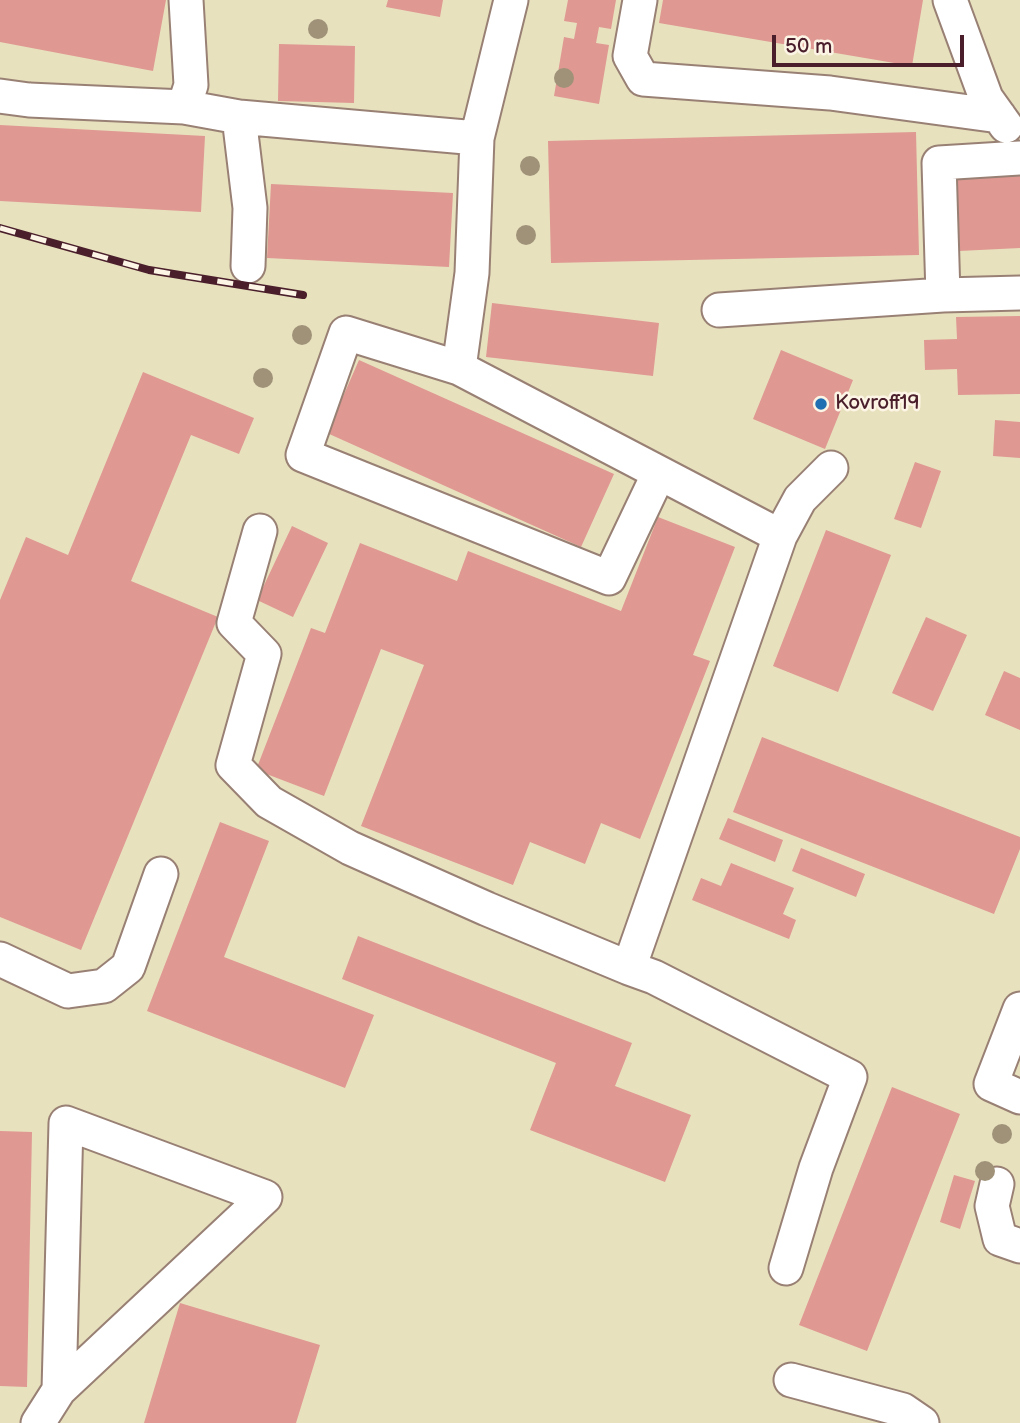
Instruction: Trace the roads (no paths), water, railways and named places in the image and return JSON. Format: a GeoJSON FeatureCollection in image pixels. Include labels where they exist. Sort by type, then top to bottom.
{"type":"FeatureCollection","features":[{"type":"Feature","properties":{"kind":"street"},"geometry":{"type":"LineString","coordinates":[[184,107],[191,85],[186,0]]}},
{"type":"Feature","properties":{"kind":"street"},"geometry":{"type":"LineString","coordinates":[[458,368],[472,273],[477,138],[511,0]]}},
{"type":"Feature","properties":{"kind":"street"},"geometry":{"type":"LineString","coordinates":[[640,0],[629,56],[643,79],[830,93],[999,116]]}},
{"type":"Feature","properties":{"kind":"street"},"geometry":{"type":"LineString","coordinates":[[950,0],[986,98],[1020,145]]}},
{"type":"Feature","properties":{"kind":"street"},"geometry":{"type":"LineString","coordinates":[[0,96],[29,100],[184,107],[239,117],[477,138]]}},
{"type":"Feature","properties":{"kind":"street"},"geometry":{"type":"LineString","coordinates":[[239,117],[250,208],[248,266]]}},
{"type":"Feature","properties":{"kind":"street"},"geometry":{"type":"LineString","coordinates":[[943,295],[939,163],[1020,158]]}},
{"type":"Feature","properties":{"kind":"street"},"geometry":{"type":"LineString","coordinates":[[719,310],[943,295],[1020,293]]}},
{"type":"Feature","properties":{"kind":"street"},"geometry":{"type":"LineString","coordinates":[[659,473],[609,578],[303,454],[346,333],[458,368],[780,536]]}},
{"type":"Feature","properties":{"kind":"street"},"geometry":{"type":"LineString","coordinates":[[629,968],[780,536],[800,499],[831,468]]}},
{"type":"Feature","properties":{"kind":"street"},"geometry":{"type":"LineString","coordinates":[[260,530],[234,623],[264,654],[233,765],[269,802],[350,848],[487,909],[654,977],[850,1077],[816,1168],[786,1268]]}},
{"type":"Feature","properties":{"kind":"street"},"geometry":{"type":"LineString","coordinates":[[0,959],[68,991],[104,986],[128,967],[161,874]]}},
{"type":"Feature","properties":{"kind":"street"},"geometry":{"type":"LineString","coordinates":[[1020,1009],[991,1084],[1020,1097]]}},
{"type":"Feature","properties":{"kind":"street"},"geometry":{"type":"LineString","coordinates":[[38,1423],[59,1390],[265,1197],[65,1123],[59,1390]]}},
{"type":"Feature","properties":{"kind":"street"},"geometry":{"type":"LineString","coordinates":[[997,1184],[992,1206],[1000,1239],[1020,1246]]}},
{"type":"Feature","properties":{"kind":"street"},"geometry":{"type":"LineString","coordinates":[[791,1380],[903,1410],[922,1423]]}},
{"type":"Feature","properties":{"kind":"railway"},"geometry":{"type":"LineString","coordinates":[[0,228],[149,270],[303,295]]}},
{"type":"Feature","properties":{"kind":"place","name":"Kovroff19"},"geometry":{"type":"Point","coordinates":[821,404]}}]}
